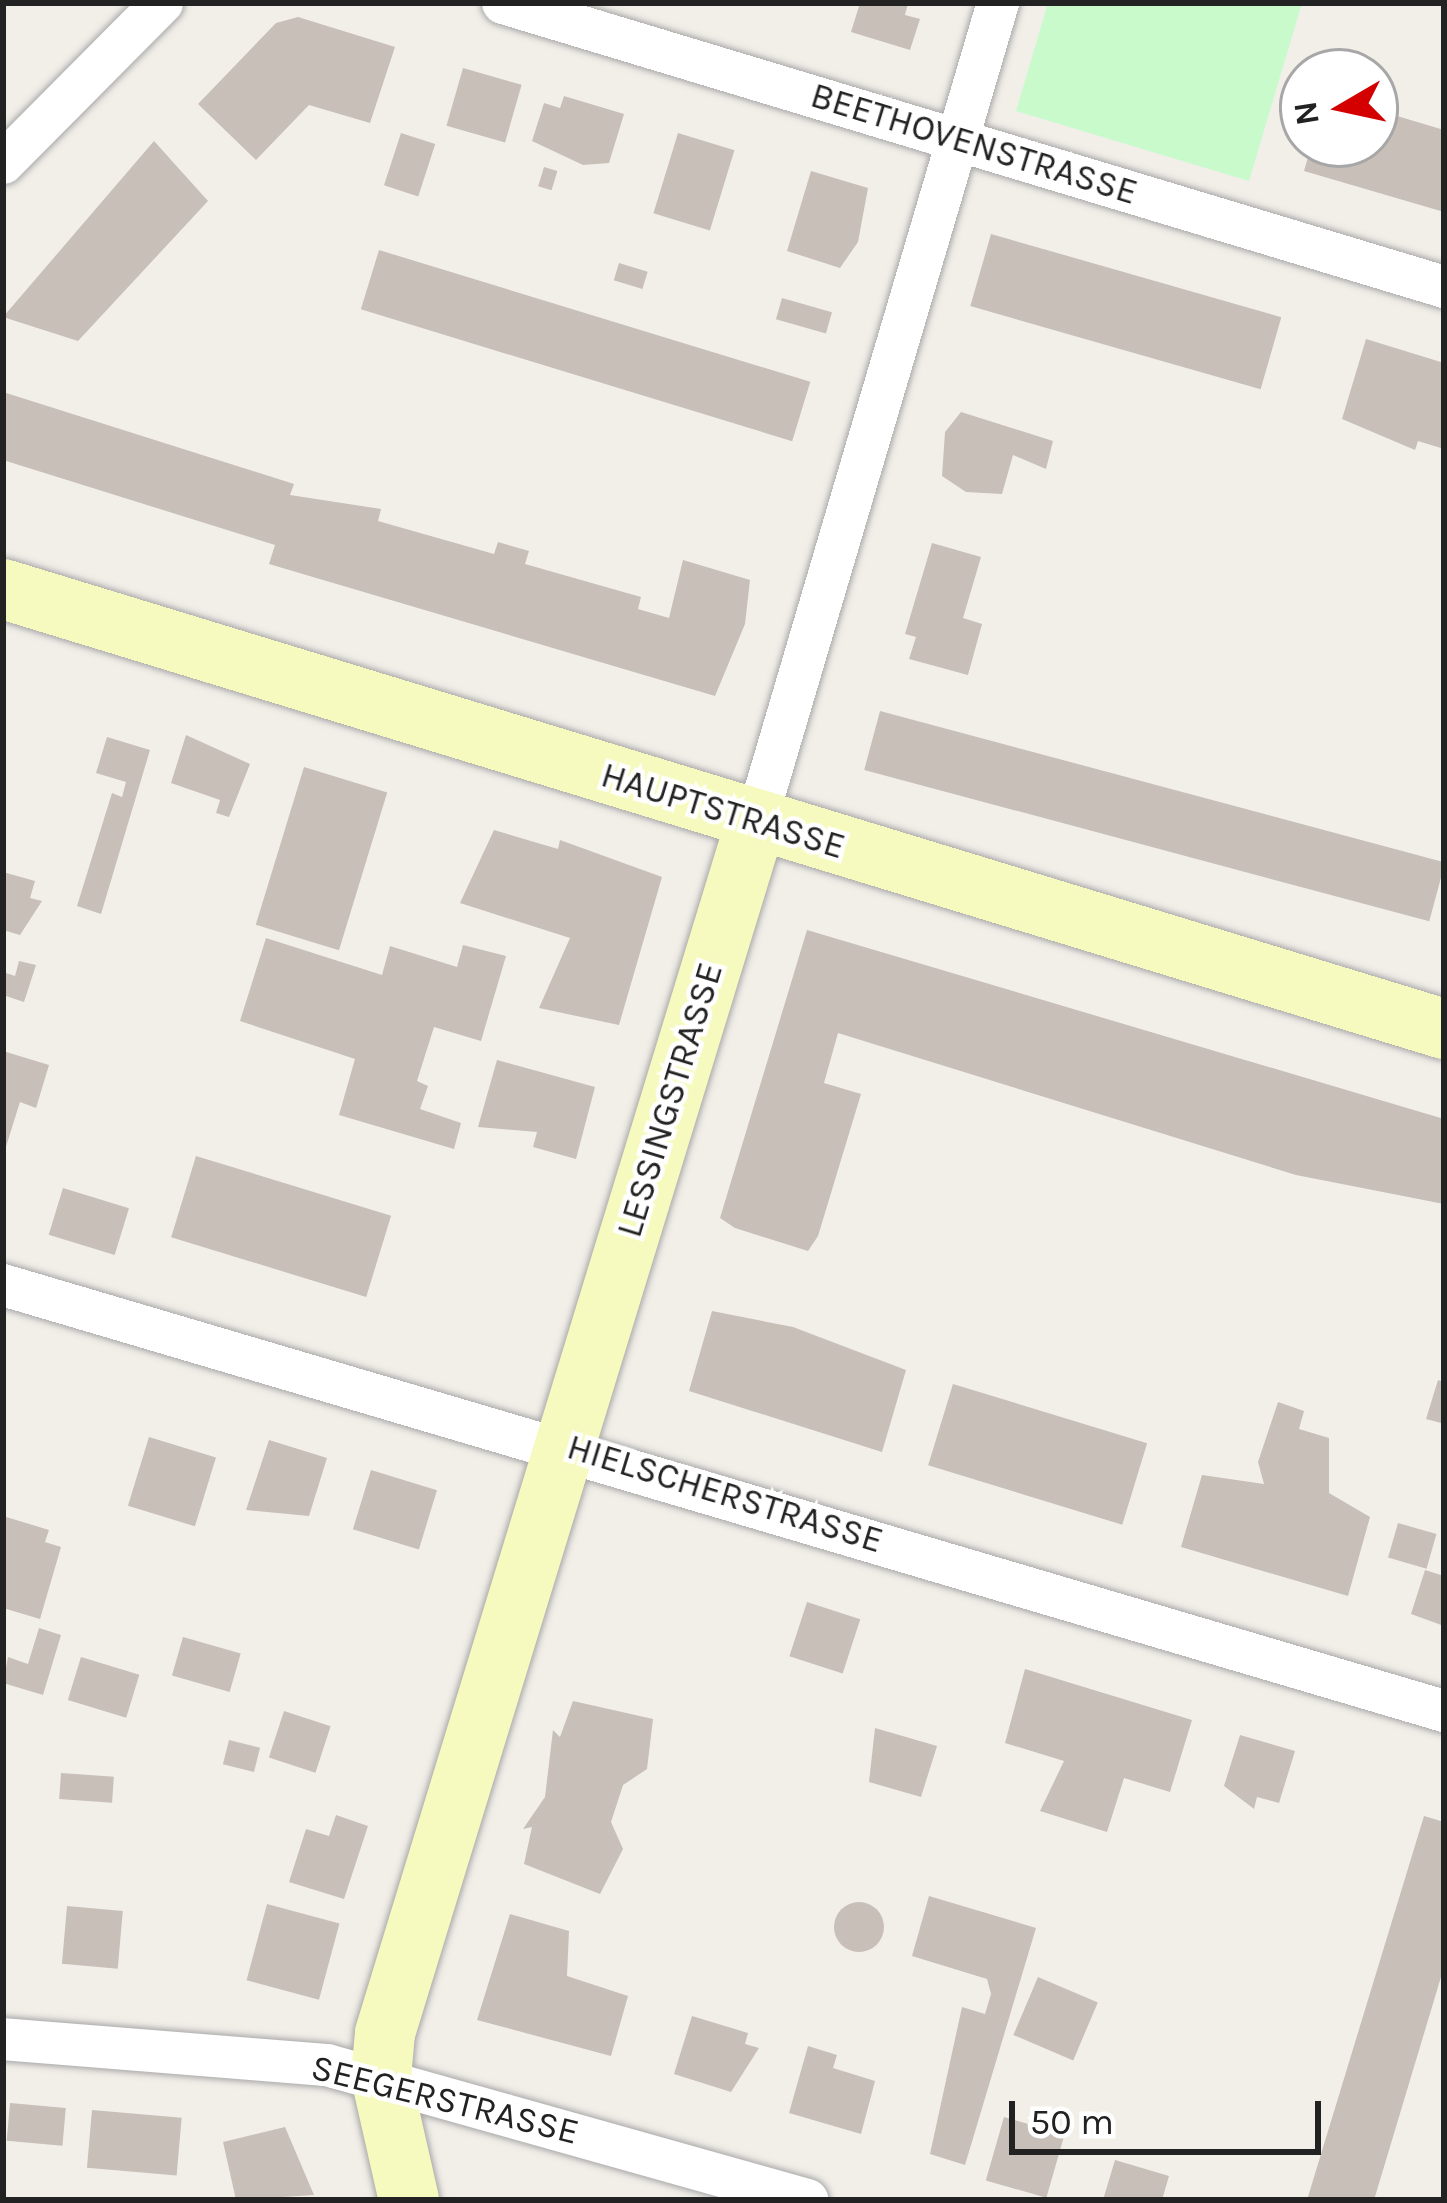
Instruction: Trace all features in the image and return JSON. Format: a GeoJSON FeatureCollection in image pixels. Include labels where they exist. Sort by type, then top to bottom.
{"type":"FeatureCollection","features":[{"type":"Feature","properties":{"kind":"main road","name":"HAUPTSTRASSE"},"geometry":{"type":"LineString","coordinates":[[3,590],[1444,1029]]}},
{"type":"Feature","properties":{"kind":"main road","name":"LESSINGSTRASSE"},"geometry":{"type":"LineString","coordinates":[[409,2200],[381,2077],[385,2032],[756,822]]}},
{"type":"Feature","properties":{"kind":"street"},"geometry":{"type":"LineString","coordinates":[[3,164],[162,3]]}},
{"type":"Feature","properties":{"kind":"street","name":"BEETHOVENSTRASSE"},"geometry":{"type":"LineString","coordinates":[[503,3],[1444,287]]}},
{"type":"Feature","properties":{"kind":"street","name":"LESSINGSTRASSE"},"geometry":{"type":"LineString","coordinates":[[756,822],[998,3]]}},
{"type":"Feature","properties":{"kind":"street","name":"HIELSCHERSTRASSE"},"geometry":{"type":"LineString","coordinates":[[3,1285],[565,1445],[1444,1712]]}},
{"type":"Feature","properties":{"kind":"street","name":"SEEGERSTRASSE"},"geometry":{"type":"LineString","coordinates":[[3,2039],[381,2077],[807,2200]]}},
{"type":"Feature","properties":{"kind":"green space"},"geometry":{"type":"Polygon","coordinates":[[[1048,3],[1302,3],[1289,48],[1279,48],[1279,80],[1249,181],[1016,111],[1048,3]]]}},
{"type":"Feature","properties":{"kind":"building"},"geometry":{"type":"Polygon","coordinates":[[[860,3],[908,3],[905,15],[920,19],[910,50],[851,32],[860,3]]]}},
{"type":"Feature","properties":{"kind":"building"},"geometry":{"type":"Polygon","coordinates":[[[298,17],[395,47],[370,123],[309,105],[256,160],[198,104],[276,23],[298,17]]]}},
{"type":"Feature","properties":{"kind":"building"},"geometry":{"type":"Polygon","coordinates":[[[463,68],[522,85],[505,142],[446,126],[463,68]]]}},
{"type":"Feature","properties":{"kind":"building"},"geometry":{"type":"Polygon","coordinates":[[[564,96],[624,114],[609,163],[583,165],[532,141],[544,103],[560,108],[564,96]]]}},
{"type":"Feature","properties":{"kind":"building"},"geometry":{"type":"Polygon","coordinates":[[[1399,117],[1444,130],[1444,212],[1304,171],[1399,168],[1399,117]]]}},
{"type":"Feature","properties":{"kind":"building"},"geometry":{"type":"Polygon","coordinates":[[[401,133],[435,144],[418,196],[384,185],[401,133]]]}},
{"type":"Feature","properties":{"kind":"building"},"geometry":{"type":"Polygon","coordinates":[[[678,133],[734,150],[710,231],[653,213],[678,133]]]}},
{"type":"Feature","properties":{"kind":"building"},"geometry":{"type":"Polygon","coordinates":[[[154,141],[208,201],[78,341],[3,317],[154,141]]]}},
{"type":"Feature","properties":{"kind":"building"},"geometry":{"type":"Polygon","coordinates":[[[544,167],[557,171],[552,190],[538,186],[544,167]]]}},
{"type":"Feature","properties":{"kind":"building"},"geometry":{"type":"Polygon","coordinates":[[[811,171],[868,188],[858,242],[840,268],[787,251],[811,171]]]}},
{"type":"Feature","properties":{"kind":"building"},"geometry":{"type":"Polygon","coordinates":[[[991,234],[1281,317],[1261,389],[970,306],[991,234]]]}},
{"type":"Feature","properties":{"kind":"building"},"geometry":{"type":"Polygon","coordinates":[[[379,250],[810,382],[792,441],[361,309],[379,250]]]}},
{"type":"Feature","properties":{"kind":"building"},"geometry":{"type":"Polygon","coordinates":[[[619,263],[648,272],[642,289],[614,280],[619,263]]]}},
{"type":"Feature","properties":{"kind":"building"},"geometry":{"type":"Polygon","coordinates":[[[782,298],[832,312],[826,333],[776,319],[782,298]]]}},
{"type":"Feature","properties":{"kind":"building"},"geometry":{"type":"Polygon","coordinates":[[[1366,339],[1444,363],[1444,449],[1418,441],[1415,450],[1342,419],[1366,339]]]}},
{"type":"Feature","properties":{"kind":"building"},"geometry":{"type":"Polygon","coordinates":[[[3,392],[294,484],[290,495],[381,509],[378,521],[494,554],[498,542],[529,551],[525,564],[641,597],[638,609],[669,618],[683,560],[750,580],[745,624],[715,696],[269,564],[275,545],[3,460],[3,392]]]}},
{"type":"Feature","properties":{"kind":"building"},"geometry":{"type":"Polygon","coordinates":[[[961,412],[1053,441],[1046,469],[1013,455],[1002,494],[966,492],[942,476],[945,432],[961,412]]]}},
{"type":"Feature","properties":{"kind":"building"},"geometry":{"type":"Polygon","coordinates":[[[932,543],[981,557],[963,618],[982,624],[968,675],[909,659],[916,637],[905,634],[932,543]]]}},
{"type":"Feature","properties":{"kind":"building"},"geometry":{"type":"Polygon","coordinates":[[[880,711],[1444,862],[1429,921],[864,770],[880,711]]]}},
{"type":"Feature","properties":{"kind":"building"},"geometry":{"type":"Polygon","coordinates":[[[186,735],[250,764],[229,817],[216,813],[220,800],[171,783],[186,735]]]}},
{"type":"Feature","properties":{"kind":"building"},"geometry":{"type":"Polygon","coordinates":[[[107,737],[150,750],[101,914],[77,906],[112,793],[122,797],[126,782],[96,773],[107,737]]]}},
{"type":"Feature","properties":{"kind":"building"},"geometry":{"type":"Polygon","coordinates":[[[304,767],[387,792],[339,950],[256,925],[304,767]]]}},
{"type":"Feature","properties":{"kind":"building"},"geometry":{"type":"Polygon","coordinates":[[[494,830],[558,849],[560,840],[662,877],[619,1025],[539,1008],[570,938],[460,903],[494,830]]]}},
{"type":"Feature","properties":{"kind":"building"},"geometry":{"type":"Polygon","coordinates":[[[3,872],[35,881],[30,898],[42,901],[20,935],[3,930],[3,872]]]}},
{"type":"Feature","properties":{"kind":"building"},"geometry":{"type":"Polygon","coordinates":[[[807,930],[1444,1119],[1444,1204],[1296,1175],[838,1033],[824,1083],[861,1094],[818,1236],[808,1251],[735,1228],[720,1218],[807,930]]]}},
{"type":"Feature","properties":{"kind":"building"},"geometry":{"type":"Polygon","coordinates":[[[266,938],[382,975],[390,946],[457,967],[463,945],[506,956],[481,1041],[434,1027],[417,1081],[428,1086],[420,1109],[461,1123],[454,1149],[339,1115],[355,1059],[240,1021],[266,938]]]}},
{"type":"Feature","properties":{"kind":"building"},"geometry":{"type":"Polygon","coordinates":[[[19,961],[36,965],[24,1002],[3,995],[3,972],[15,976],[19,961]]]}},
{"type":"Feature","properties":{"kind":"building"},"geometry":{"type":"Polygon","coordinates":[[[3,1051],[49,1065],[36,1108],[20,1102],[4,1153],[3,1051]]]}},
{"type":"Feature","properties":{"kind":"building"},"geometry":{"type":"Polygon","coordinates":[[[497,1060],[595,1087],[576,1159],[533,1147],[537,1132],[478,1127],[497,1060]]]}},
{"type":"Feature","properties":{"kind":"building"},"geometry":{"type":"Polygon","coordinates":[[[196,1156],[391,1216],[366,1297],[171,1237],[196,1156]]]}},
{"type":"Feature","properties":{"kind":"building"},"geometry":{"type":"Polygon","coordinates":[[[63,1188],[129,1208],[115,1255],[49,1235],[63,1188]]]}},
{"type":"Feature","properties":{"kind":"building"},"geometry":{"type":"Polygon","coordinates":[[[712,1311],[793,1327],[906,1370],[882,1452],[689,1391],[712,1311]]]}},
{"type":"Feature","properties":{"kind":"building"},"geometry":{"type":"Polygon","coordinates":[[[1438,1380],[1444,1382],[1444,1445],[1441,1423],[1426,1419],[1438,1380]]]}},
{"type":"Feature","properties":{"kind":"building"},"geometry":{"type":"Polygon","coordinates":[[[953,1384],[1147,1443],[1122,1525],[928,1465],[953,1384]]]}},
{"type":"Feature","properties":{"kind":"building"},"geometry":{"type":"Polygon","coordinates":[[[1278,1402],[1304,1411],[1299,1429],[1329,1438],[1329,1493],[1370,1517],[1348,1596],[1181,1547],[1202,1475],[1264,1484],[1258,1462],[1278,1402]]]}},
{"type":"Feature","properties":{"kind":"building"},"geometry":{"type":"Polygon","coordinates":[[[149,1437],[216,1457],[195,1526],[128,1506],[149,1437]]]}},
{"type":"Feature","properties":{"kind":"building"},"geometry":{"type":"Polygon","coordinates":[[[269,1440],[327,1458],[309,1516],[246,1510],[269,1440]]]}},
{"type":"Feature","properties":{"kind":"building"},"geometry":{"type":"Polygon","coordinates":[[[371,1470],[437,1490],[419,1549],[353,1529],[371,1470]]]}},
{"type":"Feature","properties":{"kind":"building"},"geometry":{"type":"Polygon","coordinates":[[[3,1516],[49,1530],[45,1542],[61,1547],[40,1619],[3,1608],[3,1516]]]}},
{"type":"Feature","properties":{"kind":"building"},"geometry":{"type":"Polygon","coordinates":[[[1398,1523],[1436,1534],[1427,1569],[1388,1558],[1398,1523]]]}},
{"type":"Feature","properties":{"kind":"building"},"geometry":{"type":"Polygon","coordinates":[[[1425,1570],[1444,1576],[1444,1626],[1411,1614],[1425,1570]]]}},
{"type":"Feature","properties":{"kind":"building"},"geometry":{"type":"Polygon","coordinates":[[[807,1602],[860,1619],[843,1674],[789,1656],[807,1602]]]}},
{"type":"Feature","properties":{"kind":"building"},"geometry":{"type":"Polygon","coordinates":[[[39,1628],[61,1635],[43,1695],[3,1683],[8,1657],[28,1664],[39,1628]]]}},
{"type":"Feature","properties":{"kind":"building"},"geometry":{"type":"Polygon","coordinates":[[[183,1637],[241,1654],[230,1692],[172,1675],[183,1637]]]}},
{"type":"Feature","properties":{"kind":"building"},"geometry":{"type":"Polygon","coordinates":[[[81,1657],[139,1675],[126,1718],[68,1700],[81,1657]]]}},
{"type":"Feature","properties":{"kind":"building"},"geometry":{"type":"Polygon","coordinates":[[[1025,1669],[1192,1720],[1170,1792],[1124,1778],[1107,1832],[1040,1811],[1064,1761],[1005,1743],[1025,1669]]]}},
{"type":"Feature","properties":{"kind":"building"},"geometry":{"type":"Polygon","coordinates":[[[573,1701],[653,1719],[647,1769],[623,1785],[611,1822],[623,1849],[600,1894],[524,1864],[532,1827],[523,1829],[545,1797],[553,1730],[560,1737],[573,1701]]]}},
{"type":"Feature","properties":{"kind":"building"},"geometry":{"type":"Polygon","coordinates":[[[284,1711],[331,1726],[315,1773],[269,1758],[284,1711]]]}},
{"type":"Feature","properties":{"kind":"building"},"geometry":{"type":"Polygon","coordinates":[[[875,1728],[937,1746],[921,1797],[869,1782],[875,1728]]]}},
{"type":"Feature","properties":{"kind":"building"},"geometry":{"type":"Polygon","coordinates":[[[1240,1735],[1295,1751],[1279,1803],[1257,1797],[1254,1809],[1224,1786],[1240,1735]]]}},
{"type":"Feature","properties":{"kind":"building"},"geometry":{"type":"Polygon","coordinates":[[[229,1740],[260,1748],[254,1772],[223,1764],[229,1740]]]}},
{"type":"Feature","properties":{"kind":"building"},"geometry":{"type":"Polygon","coordinates":[[[61,1773],[114,1777],[112,1803],[59,1799],[61,1773]]]}},
{"type":"Feature","properties":{"kind":"building"},"geometry":{"type":"Polygon","coordinates":[[[336,1815],[368,1826],[344,1899],[289,1882],[306,1829],[329,1836],[336,1815]]]}},
{"type":"Feature","properties":{"kind":"building"},"geometry":{"type":"Polygon","coordinates":[[[1424,1816],[1444,1822],[1444,1967],[1374,2200],[1307,2200],[1424,1816]]]}},
{"type":"Feature","properties":{"kind":"building"},"geometry":{"type":"Polygon","coordinates":[[[929,1896],[1036,1928],[965,2165],[930,2154],[962,2007],[985,2014],[991,1994],[987,1979],[912,1956],[929,1896]]]}},
{"type":"Feature","properties":{"kind":"building"},"geometry":{"type":"Polygon","coordinates":[[[859,1902],[876,1910],[884,1927],[876,1944],[859,1952],[842,1944],[834,1927],[842,1910],[859,1902]]]}},
{"type":"Feature","properties":{"kind":"building"},"geometry":{"type":"Polygon","coordinates":[[[267,1904],[339,1923],[319,2000],[247,1980],[267,1904]]]}},
{"type":"Feature","properties":{"kind":"building"},"geometry":{"type":"Polygon","coordinates":[[[67,1906],[123,1911],[118,1969],[62,1964],[67,1906]]]}},
{"type":"Feature","properties":{"kind":"building"},"geometry":{"type":"Polygon","coordinates":[[[510,1914],[569,1931],[567,1976],[628,1996],[611,2056],[477,2020],[510,1914]]]}},
{"type":"Feature","properties":{"kind":"building"},"geometry":{"type":"Polygon","coordinates":[[[1038,1977],[1098,2002],[1073,2060],[1013,2035],[1038,1977]]]}},
{"type":"Feature","properties":{"kind":"building"},"geometry":{"type":"Polygon","coordinates":[[[692,2016],[748,2033],[745,2044],[759,2048],[731,2092],[674,2074],[692,2016]]]}},
{"type":"Feature","properties":{"kind":"building"},"geometry":{"type":"Polygon","coordinates":[[[808,2046],[837,2055],[833,2068],[875,2081],[861,2134],[789,2113],[808,2046]]]}},
{"type":"Feature","properties":{"kind":"building"},"geometry":{"type":"Polygon","coordinates":[[[10,2103],[66,2108],[62,2146],[7,2141],[10,2103]]]}},
{"type":"Feature","properties":{"kind":"building"},"geometry":{"type":"Polygon","coordinates":[[[92,2110],[182,2118],[177,2176],[87,2168],[92,2110]]]}},
{"type":"Feature","properties":{"kind":"building"},"geometry":{"type":"Polygon","coordinates":[[[1004,2117],[1065,2134],[1046,2198],[986,2180],[1004,2117]]]}},
{"type":"Feature","properties":{"kind":"building"},"geometry":{"type":"Polygon","coordinates":[[[285,2127],[314,2195],[236,2200],[223,2142],[285,2127]]]}},
{"type":"Feature","properties":{"kind":"building"},"geometry":{"type":"Polygon","coordinates":[[[1115,2160],[1169,2176],[1162,2200],[1103,2200],[1115,2160]]]}}]}
